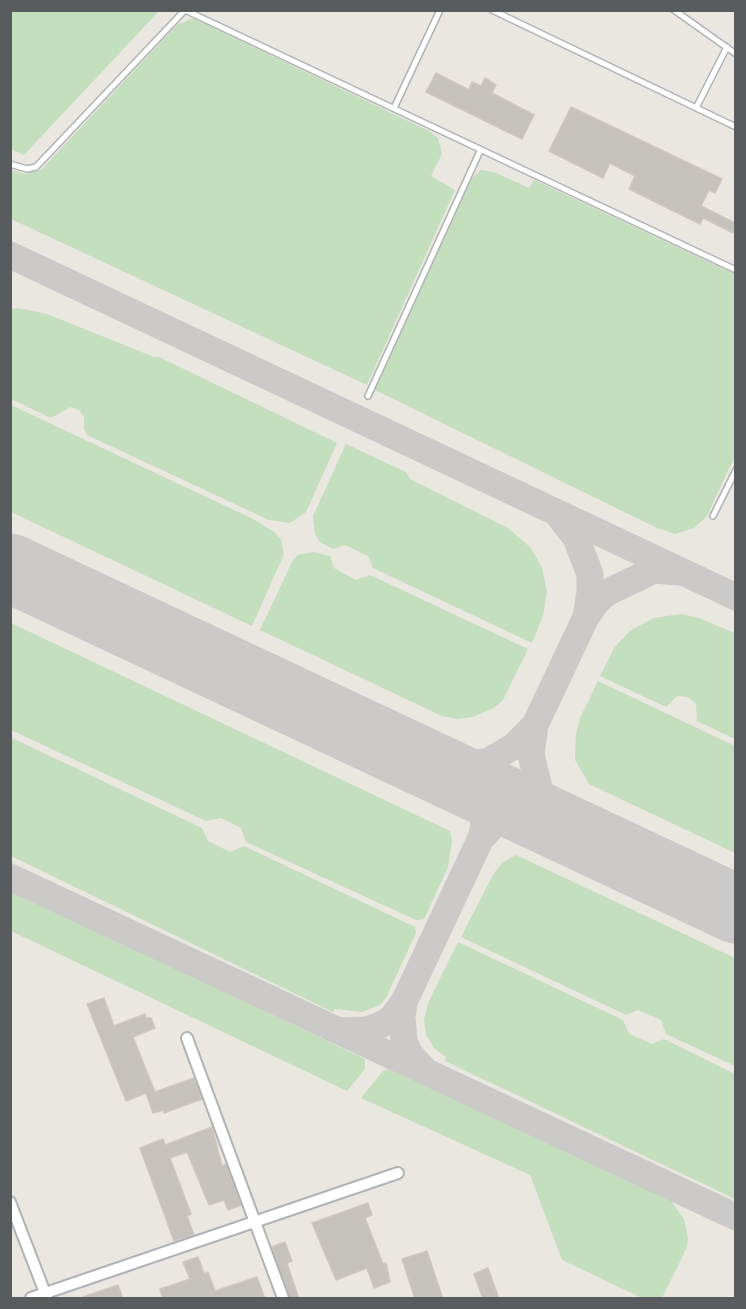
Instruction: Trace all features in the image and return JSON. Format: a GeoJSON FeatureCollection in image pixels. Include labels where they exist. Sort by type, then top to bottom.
{"type":"FeatureCollection","features":[{"type":"Feature","properties":{"kind":"street"},"geometry":{"type":"LineString","coordinates":[[187,1038],[283,1299]]}},
{"type":"Feature","properties":{"kind":"street"},"geometry":{"type":"LineString","coordinates":[[32,1299],[398,1173]]}},
{"type":"Feature","properties":{"kind":"street"},"geometry":{"type":"LineString","coordinates":[[10,1202],[46,1296]]}},
{"type":"Feature","properties":{"kind":"lane"},"geometry":{"type":"LineString","coordinates":[[10,164],[27,169],[36,167],[185,10],[735,270]]}},
{"type":"Feature","properties":{"kind":"lane"},"geometry":{"type":"LineString","coordinates":[[394,108],[440,10]]}},
{"type":"Feature","properties":{"kind":"lane"},"geometry":{"type":"LineString","coordinates":[[492,10],[735,127]]}},
{"type":"Feature","properties":{"kind":"lane"},"geometry":{"type":"LineString","coordinates":[[674,10],[735,54]]}},
{"type":"Feature","properties":{"kind":"lane"},"geometry":{"type":"LineString","coordinates":[[696,108],[726,47]]}},
{"type":"Feature","properties":{"kind":"lane"},"geometry":{"type":"LineString","coordinates":[[368,396],[480,151]]}},
{"type":"Feature","properties":{"kind":"lane"},"geometry":{"type":"LineString","coordinates":[[713,516],[735,470]]}},
{"type":"Feature","properties":{"kind":"green space"},"geometry":{"type":"Polygon","coordinates":[[[10,11],[159,11],[24,155],[11,149],[10,11]]]}},
{"type":"Feature","properties":{"kind":"green space"},"geometry":{"type":"Polygon","coordinates":[[[193,18],[429,131],[438,138],[442,154],[431,176],[455,190],[367,385],[11,219],[11,170],[25,174],[41,170],[177,25],[193,18]]]}},
{"type":"Feature","properties":{"kind":"green space"},"geometry":{"type":"Polygon","coordinates":[[[481,170],[494,172],[529,188],[534,180],[735,274],[735,456],[707,516],[694,528],[675,534],[657,528],[375,390],[472,178],[481,170]]]}},
{"type":"Feature","properties":{"kind":"green space"},"geometry":{"type":"Polygon","coordinates":[[[18,308],[47,314],[159,357],[337,443],[306,512],[290,523],[269,520],[87,435],[84,429],[84,417],[79,410],[71,407],[51,418],[11,399],[11,309],[18,308]]]}},
{"type":"Feature","properties":{"kind":"green space"},"geometry":{"type":"Polygon","coordinates":[[[11,405],[253,519],[274,532],[281,539],[284,554],[252,626],[11,512],[11,405]]]}},
{"type":"Feature","properties":{"kind":"green space"},"geometry":{"type":"Polygon","coordinates":[[[346,444],[406,472],[410,479],[508,528],[531,548],[542,568],[547,591],[543,616],[532,643],[373,568],[368,556],[345,545],[333,549],[320,542],[315,534],[313,516],[346,444]]]}},
{"type":"Feature","properties":{"kind":"green space"},"geometry":{"type":"Polygon","coordinates":[[[313,552],[330,556],[334,568],[356,580],[370,575],[528,649],[503,700],[494,708],[473,717],[458,719],[442,716],[260,630],[293,560],[298,555],[313,552]]]}},
{"type":"Feature","properties":{"kind":"green space"},"geometry":{"type":"Polygon","coordinates":[[[681,614],[696,617],[735,633],[735,739],[697,721],[696,704],[688,697],[677,696],[666,707],[600,676],[614,648],[631,630],[654,618],[681,614]]]}},
{"type":"Feature","properties":{"kind":"green space"},"geometry":{"type":"Polygon","coordinates":[[[11,623],[450,831],[452,841],[448,867],[424,919],[416,920],[246,842],[241,828],[221,818],[206,821],[11,730],[11,623]]]}},
{"type":"Feature","properties":{"kind":"green space"},"geometry":{"type":"Polygon","coordinates":[[[598,681],[735,746],[735,853],[589,784],[575,760],[576,734],[580,718],[598,681]]]}},
{"type":"Feature","properties":{"kind":"green space"},"geometry":{"type":"Polygon","coordinates":[[[10,737],[202,828],[208,841],[230,852],[244,846],[415,927],[416,933],[386,998],[380,1005],[362,1012],[335,1009],[333,1012],[11,856],[10,737]]]}},
{"type":"Feature","properties":{"kind":"green space"},"geometry":{"type":"Polygon","coordinates":[[[516,855],[735,958],[735,1066],[666,1034],[661,1020],[638,1010],[626,1015],[461,937],[494,873],[503,862],[516,855]]]}},
{"type":"Feature","properties":{"kind":"green space"},"geometry":{"type":"Polygon","coordinates":[[[10,889],[365,1059],[365,1069],[347,1091],[11,931],[10,889]]]}},
{"type":"Feature","properties":{"kind":"green space"},"geometry":{"type":"Polygon","coordinates":[[[458,942],[623,1020],[629,1034],[652,1044],[664,1039],[735,1074],[735,1199],[445,1061],[446,1057],[434,1048],[426,1035],[424,1020],[428,1003],[458,942]]]}},
{"type":"Feature","properties":{"kind":"green space"},"geometry":{"type":"Polygon","coordinates":[[[388,1069],[653,1190],[671,1201],[684,1219],[688,1238],[687,1247],[662,1298],[642,1298],[562,1260],[530,1175],[361,1098],[383,1071],[388,1069]]]}},
{"type":"Feature","properties":{"kind":"building"},"geometry":{"type":"Polygon","coordinates":[[[436,73],[469,90],[472,82],[481,86],[485,78],[496,85],[492,93],[534,115],[522,139],[426,92],[436,73]]]}},
{"type":"Feature","properties":{"kind":"building"},"geometry":{"type":"Polygon","coordinates":[[[571,107],[722,179],[715,193],[709,190],[701,206],[735,223],[733,233],[703,218],[700,224],[629,189],[635,176],[610,163],[603,178],[549,151],[571,107]]]}},
{"type":"Feature","properties":{"kind":"building"},"geometry":{"type":"Polygon","coordinates":[[[104,998],[114,1026],[145,1014],[146,1018],[151,1018],[155,1028],[133,1037],[155,1092],[194,1078],[202,1099],[164,1113],[164,1110],[153,1113],[146,1093],[126,1101],[87,1004],[104,998]]]}},
{"type":"Feature","properties":{"kind":"building"},"geometry":{"type":"Polygon","coordinates":[[[212,1127],[222,1166],[226,1164],[241,1205],[228,1210],[224,1200],[209,1205],[187,1152],[170,1158],[191,1214],[187,1216],[194,1235],[174,1241],[140,1148],[163,1139],[165,1145],[212,1127]]]}},
{"type":"Feature","properties":{"kind":"building"},"geometry":{"type":"Polygon","coordinates":[[[368,1203],[372,1215],[365,1218],[383,1264],[386,1263],[390,1282],[374,1288],[367,1268],[336,1280],[312,1223],[368,1203]]]}},
{"type":"Feature","properties":{"kind":"building"},"geometry":{"type":"Polygon","coordinates":[[[285,1242],[292,1261],[287,1263],[299,1299],[290,1299],[272,1247],[285,1242]]]}},
{"type":"Feature","properties":{"kind":"building"},"geometry":{"type":"Polygon","coordinates":[[[427,1251],[443,1299],[415,1299],[402,1259],[427,1251]]]}},
{"type":"Feature","properties":{"kind":"building"},"geometry":{"type":"Polygon","coordinates":[[[198,1257],[204,1274],[208,1272],[215,1291],[257,1277],[265,1299],[163,1299],[160,1289],[190,1279],[183,1262],[198,1257]]]}},
{"type":"Feature","properties":{"kind":"building"},"geometry":{"type":"Polygon","coordinates":[[[488,1268],[499,1299],[483,1299],[474,1274],[488,1268]]]}},
{"type":"Feature","properties":{"kind":"building"},"geometry":{"type":"Polygon","coordinates":[[[118,1285],[123,1299],[83,1299],[83,1297],[118,1285]]]}},
{"type":"Feature","properties":{"kind":"taxiway"},"geometry":{"type":"LineString","coordinates":[[10,255],[736,597]]}},
{"type":"Feature","properties":{"kind":"taxiway"},"geometry":{"type":"LineString","coordinates":[[559,516],[576,538],[590,574],[586,617]]}},
{"type":"Feature","properties":{"kind":"taxiway"},"geometry":{"type":"LineString","coordinates":[[584,838],[558,818],[541,795],[531,755],[535,725],[586,617],[595,604],[606,593],[654,570],[679,572]]}},
{"type":"Feature","properties":{"kind":"taxiway"},"geometry":{"type":"LineString","coordinates":[[417,759],[459,767],[489,761],[514,746],[535,725]]}},
{"type":"Feature","properties":{"kind":"taxiway"},"geometry":{"type":"LineString","coordinates":[[448,774],[467,785],[480,803],[485,822],[480,840]]}},
{"type":"Feature","properties":{"kind":"taxiway"},"geometry":{"type":"LineString","coordinates":[[425,1071],[409,1053],[404,1041],[402,1016],[404,1002],[480,840],[495,823],[510,816],[531,815],[545,820]]}},
{"type":"Feature","properties":{"kind":"taxiway"},"geometry":{"type":"LineString","coordinates":[[10,877],[736,1217]]}},
{"type":"Feature","properties":{"kind":"taxiway"},"geometry":{"type":"LineString","coordinates":[[338,1031],[367,1030],[380,1025],[391,1019],[404,1002]]}},
{"type":"Feature","properties":{"kind":"runway"},"geometry":{"type":"LineString","coordinates":[[10,568],[736,909]]}}]}
